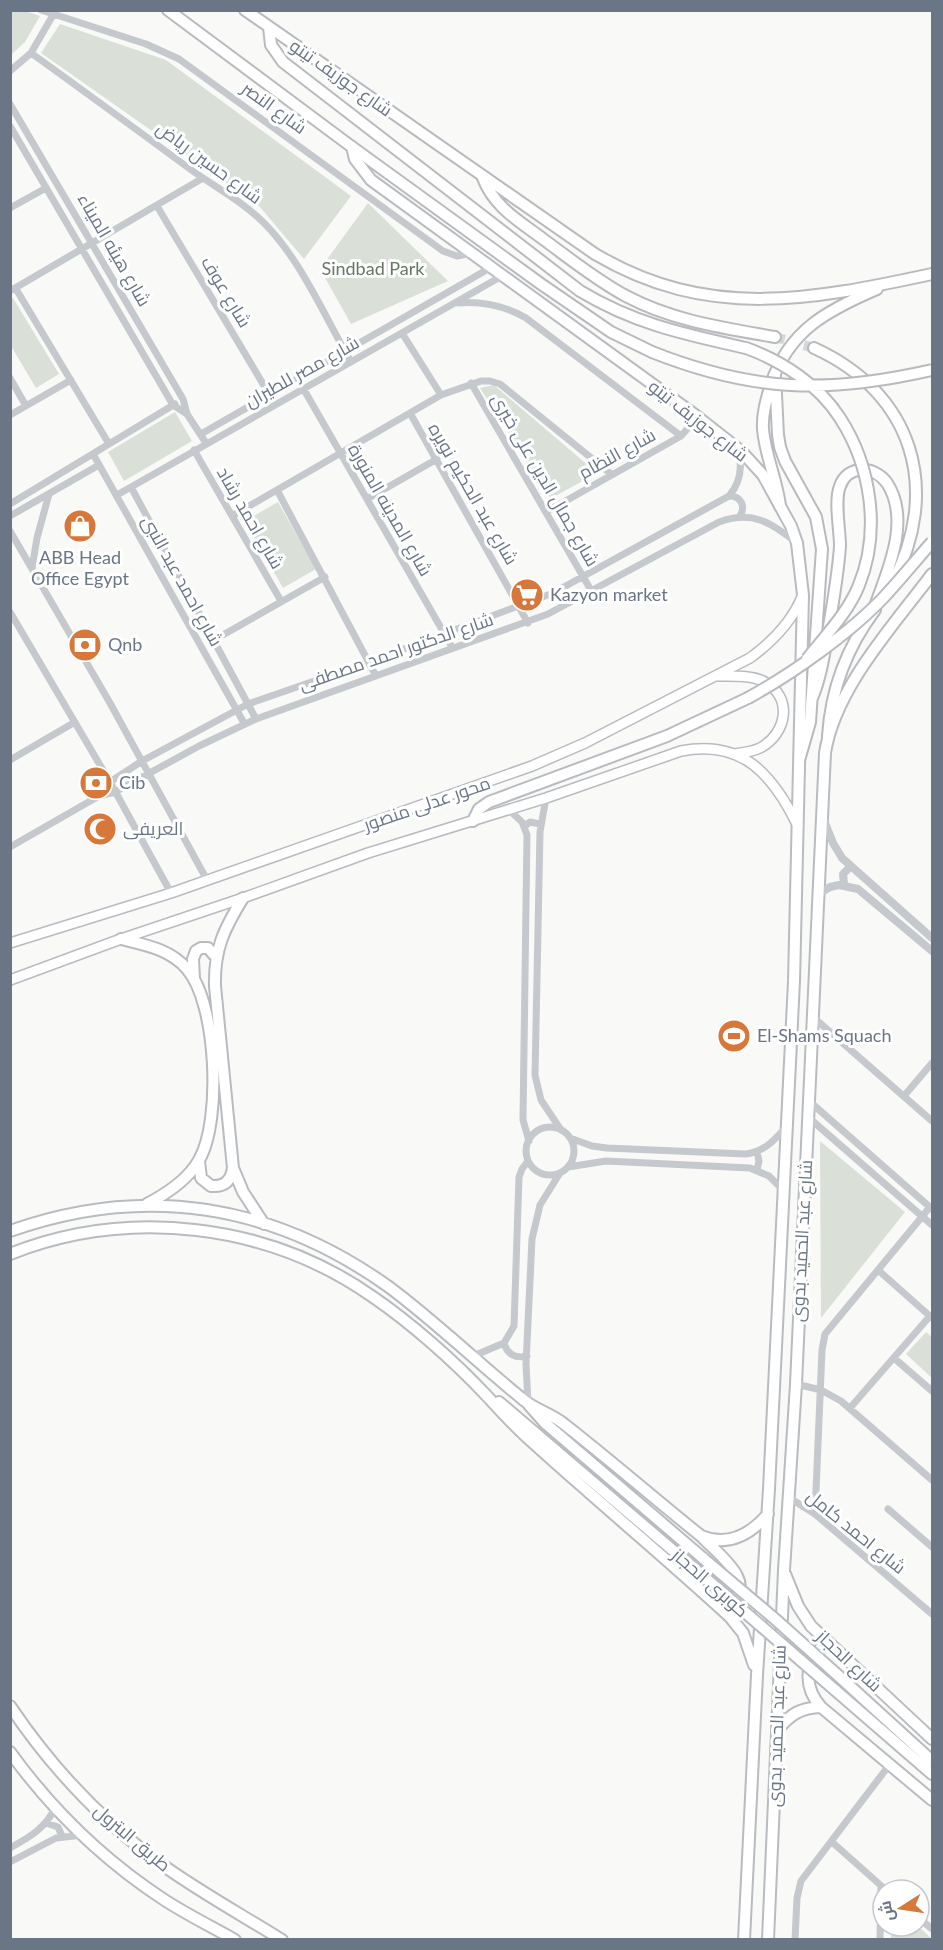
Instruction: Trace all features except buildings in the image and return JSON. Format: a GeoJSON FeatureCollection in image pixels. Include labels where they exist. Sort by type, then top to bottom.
{"type":"FeatureCollection","features":[{"type":"Feature","properties":{"kind":"main road","name":"شارع جوزيف تيتو"},"geometry":{"type":"LineString","coordinates":[[168,10],[352,147],[575,308],[611,332],[652,352],[687,366],[726,376],[787,385],[847,385],[887,381],[933,370]]}},
{"type":"Feature","properties":{"kind":"main road","name":"شارع جوزيف تيتو"},"geometry":{"type":"LineString","coordinates":[[245,10],[483,178],[609,262],[669,288],[715,297],[754,300],[796,298],[933,274]]}},
{"type":"Feature","properties":{"kind":"main road"},"geometry":{"type":"LineString","coordinates":[[269,27],[271,45],[283,62],[580,291],[608,308],[655,327],[746,348],[762,354],[788,369],[831,405],[840,417],[858,453],[869,496],[870,542],[859,586],[840,620],[807,659]]}},
{"type":"Feature","properties":{"kind":"main road","name":"شارع جوزيف تيتو"},"geometry":{"type":"LineString","coordinates":[[352,147],[356,159],[371,180],[694,415],[737,448],[763,475],[791,526],[797,543],[803,595],[798,826]]}},
{"type":"Feature","properties":{"kind":"main road"},"geometry":{"type":"LineString","coordinates":[[483,178],[495,201],[508,213],[625,296],[702,324],[775,337]]}},
{"type":"Feature","properties":{"kind":"main road"},"geometry":{"type":"LineString","coordinates":[[780,506],[778,488],[763,429],[764,412],[775,374],[790,347],[812,324],[848,302],[894,282]]}},
{"type":"Feature","properties":{"kind":"main road"},"geometry":{"type":"LineString","coordinates":[[814,348],[846,364],[874,388],[896,416],[912,457],[915,476],[915,508],[909,545],[899,573],[886,597],[873,612],[843,664],[831,704],[828,736]]}},
{"type":"Feature","properties":{"kind":"main road"},"geometry":{"type":"LineString","coordinates":[[775,374],[780,447],[785,461],[816,517],[822,549],[812,698],[808,732],[800,757]]}},
{"type":"Feature","properties":{"kind":"main road"},"geometry":{"type":"LineString","coordinates":[[812,698],[821,671],[835,589],[840,543],[839,490],[847,476],[861,470],[881,475],[892,494],[897,510],[894,549],[873,612]]}},
{"type":"Feature","properties":{"kind":"main road"},"geometry":{"type":"LineString","coordinates":[[473,821],[479,809],[489,802],[675,732],[748,698],[841,635],[884,598],[933,542]]}},
{"type":"Feature","properties":{"kind":"main road","name":"شارع عبد الحميد بدوى"},"geometry":{"type":"LineString","coordinates":[[768,1940],[784,1570],[796,1384],[821,813],[828,736],[855,678],[933,574]]}},
{"type":"Feature","properties":{"kind":"main road","name":"محور عدلى منصور"},"geometry":{"type":"LineString","coordinates":[[10,944],[171,893],[532,766],[585,743],[750,658],[767,644],[790,619],[803,595]]}},
{"type":"Feature","properties":{"kind":"main road"},"geometry":{"type":"LineString","coordinates":[[713,676],[748,677],[761,680],[777,692],[783,704],[783,721],[772,739],[753,751],[733,754]]}},
{"type":"Feature","properties":{"kind":"main road","name":"محور عدلى منصور"},"geometry":{"type":"LineString","coordinates":[[10,980],[358,857],[546,798],[681,751],[709,748],[733,754],[756,767],[773,782],[798,826]]}},
{"type":"Feature","properties":{"kind":"main road","name":"شارع عبد الحميد بدوى"},"geometry":{"type":"LineString","coordinates":[[744,1940],[784,1191],[794,981],[798,826]]}},
{"type":"Feature","properties":{"kind":"main road"},"geometry":{"type":"LineString","coordinates":[[243,898],[223,933],[216,957],[215,986],[233,1168],[243,1192],[264,1224]]}},
{"type":"Feature","properties":{"kind":"main road"},"geometry":{"type":"LineString","coordinates":[[121,939],[163,951],[179,962],[194,978]]}},
{"type":"Feature","properties":{"kind":"main road"},"geometry":{"type":"LineString","coordinates":[[147,1204],[170,1190],[199,1161],[207,1143],[213,1072],[207,1020],[194,978],[193,959],[196,951],[201,948],[208,948],[216,957]]}},
{"type":"Feature","properties":{"kind":"main road"},"geometry":{"type":"LineString","coordinates":[[199,1161],[201,1178],[211,1186],[224,1185],[229,1180],[233,1168]]}},
{"type":"Feature","properties":{"kind":"main road"},"geometry":{"type":"LineString","coordinates":[[10,1231],[72,1213],[147,1204],[198,1208],[264,1224],[313,1243],[370,1275],[406,1301],[528,1404],[562,1422],[701,1536],[736,1572],[739,1580],[739,1590],[734,1598],[726,1603],[716,1604]]}},
{"type":"Feature","properties":{"kind":"main road"},"geometry":{"type":"LineString","coordinates":[[10,1254],[74,1234],[124,1227],[174,1227],[257,1242],[317,1264],[356,1285],[391,1310],[486,1395],[530,1441],[716,1604],[743,1633],[752,1654],[757,1675]]}},
{"type":"Feature","properties":{"kind":"main road","name":"كوبرى الحجاز"},"geometry":{"type":"LineString","coordinates":[[486,1395],[520,1419],[933,1774]]}},
{"type":"Feature","properties":{"kind":"main road","name":"كوبرى الحجاز"},"geometry":{"type":"LineString","coordinates":[[528,1404],[540,1419],[775,1619],[933,1761]]}},
{"type":"Feature","properties":{"kind":"main road"},"geometry":{"type":"LineString","coordinates":[[701,1536],[719,1541],[736,1538],[751,1531],[768,1513]]}},
{"type":"Feature","properties":{"kind":"main road","name":"شارع الحجاز"},"geometry":{"type":"LineString","coordinates":[[784,1570],[804,1616],[828,1642],[933,1739]]}},
{"type":"Feature","properties":{"kind":"main road"},"geometry":{"type":"LineString","coordinates":[[828,1642],[817,1652],[808,1673],[809,1688],[821,1707],[933,1800]]}},
{"type":"Feature","properties":{"kind":"main road","name":"طريق البترول"},"geometry":{"type":"LineString","coordinates":[[10,1706],[67,1780],[122,1833],[181,1878],[282,1940]]}},
{"type":"Feature","properties":{"kind":"main road"},"geometry":{"type":"LineString","coordinates":[[778,1730],[794,1713],[804,1708],[821,1707]]}},
{"type":"Feature","properties":{"kind":"main road","name":"طريق البترول"},"geometry":{"type":"LineString","coordinates":[[10,1752],[36,1785],[83,1835],[145,1886],[235,1940]]}},
{"type":"Feature","properties":{"kind":"street","name":"شارع النصر"},"geometry":{"type":"LineString","coordinates":[[41,10],[146,44],[179,59],[443,251],[457,256],[473,253]]}},
{"type":"Feature","properties":{"kind":"street"},"geometry":{"type":"LineString","coordinates":[[10,71],[31,53],[53,15]]}},
{"type":"Feature","properties":{"kind":"street","name":"شارع حسين رياض"},"geometry":{"type":"LineString","coordinates":[[31,53],[238,201],[265,223],[305,280],[351,362]]}},
{"type":"Feature","properties":{"kind":"street","name":"شارع هيئه الميناء"},"geometry":{"type":"LineString","coordinates":[[10,104],[183,399],[187,414],[206,443]]}},
{"type":"Feature","properties":{"kind":"street","name":"شارع هيئه الميناء"},"geometry":{"type":"LineString","coordinates":[[10,126],[173,405],[187,414]]}},
{"type":"Feature","properties":{"kind":"street"},"geometry":{"type":"LineString","coordinates":[[109,444],[13,290],[203,178]]}},
{"type":"Feature","properties":{"kind":"street"},"geometry":{"type":"LineString","coordinates":[[10,208],[46,188]]}},
{"type":"Feature","properties":{"kind":"street","name":"شارع عوف"},"geometry":{"type":"LineString","coordinates":[[157,206],[269,394]]}},
{"type":"Feature","properties":{"kind":"street","name":"شارع مصر للطيران"},"geometry":{"type":"LineString","coordinates":[[201,434],[490,268]]}},
{"type":"Feature","properties":{"kind":"street","name":"شارع مصر للطيران"},"geometry":{"type":"LineString","coordinates":[[117,495],[502,276]]}},
{"type":"Feature","properties":{"kind":"street"},"geometry":{"type":"LineString","coordinates":[[453,304],[486,303],[526,318],[681,436]]}},
{"type":"Feature","properties":{"kind":"street"},"geometry":{"type":"LineString","coordinates":[[402,333],[441,395]]}},
{"type":"Feature","properties":{"kind":"street"},"geometry":{"type":"LineString","coordinates":[[10,378],[27,406]]}},
{"type":"Feature","properties":{"kind":"street"},"geometry":{"type":"LineString","coordinates":[[10,415],[71,380]]}},
{"type":"Feature","properties":{"kind":"street"},"geometry":{"type":"LineString","coordinates":[[232,516],[441,395],[471,383],[490,381],[500,384],[611,474]]}},
{"type":"Feature","properties":{"kind":"street","name":"شارع جمال الدين على خيرى"},"geometry":{"type":"LineString","coordinates":[[471,383],[592,592]]}},
{"type":"Feature","properties":{"kind":"street","name":"شارع المدينه المنورة"},"geometry":{"type":"LineString","coordinates":[[303,388],[452,648]]}},
{"type":"Feature","properties":{"kind":"street"},"geometry":{"type":"LineString","coordinates":[[10,504],[183,399]]}},
{"type":"Feature","properties":{"kind":"street","name":"شارع عبد الحكيم نويره"},"geometry":{"type":"LineString","coordinates":[[410,413],[528,622]]}},
{"type":"Feature","properties":{"kind":"street","name":"شارع النظام"},"geometry":{"type":"LineString","coordinates":[[546,512],[681,436],[689,427],[694,415]]}},
{"type":"Feature","properties":{"kind":"street"},"geometry":{"type":"LineString","coordinates":[[737,448],[741,460],[740,473],[729,496],[736,497],[742,502],[743,509],[740,516],[763,520],[797,543]]}},
{"type":"Feature","properties":{"kind":"street","name":"شارع احمد رشاد"},"geometry":{"type":"LineString","coordinates":[[194,450],[280,602]]}},
{"type":"Feature","properties":{"kind":"street","name":"شارع احمد عبد النبى"},"geometry":{"type":"LineString","coordinates":[[93,454],[244,723]]}},
{"type":"Feature","properties":{"kind":"street"},"geometry":{"type":"LineString","coordinates":[[367,499],[437,459]]}},
{"type":"Feature","properties":{"kind":"street"},"geometry":{"type":"LineString","coordinates":[[10,516],[99,465]]}},
{"type":"Feature","properties":{"kind":"street","name":"شارع احمد عبد النبى"},"geometry":{"type":"LineString","coordinates":[[131,487],[256,718]]}},
{"type":"Feature","properties":{"kind":"street"},"geometry":{"type":"LineString","coordinates":[[277,490],[376,676]]}},
{"type":"Feature","properties":{"kind":"street"},"geometry":{"type":"LineString","coordinates":[[32,568],[37,538],[50,494]]}},
{"type":"Feature","properties":{"kind":"street","name":"شارع الدكتور احمد مصطفى"},"geometry":{"type":"LineString","coordinates":[[99,796],[102,789],[110,782],[142,761],[237,709],[553,593],[729,496]]}},
{"type":"Feature","properties":{"kind":"street","name":"شارع الدكتور احمد مصطفى"},"geometry":{"type":"LineString","coordinates":[[10,847],[99,796],[116,792],[244,723],[528,622],[592,592],[682,540],[719,522],[740,516]]}},
{"type":"Feature","properties":{"kind":"street"},"geometry":{"type":"LineString","coordinates":[[10,531],[142,761],[207,880]]}},
{"type":"Feature","properties":{"kind":"street"},"geometry":{"type":"LineString","coordinates":[[214,640],[325,577]]}},
{"type":"Feature","properties":{"kind":"street"},"geometry":{"type":"LineString","coordinates":[[10,612],[116,792],[171,893]]}},
{"type":"Feature","properties":{"kind":"street"},"geometry":{"type":"LineString","coordinates":[[12,756],[75,722]]}},
{"type":"Feature","properties":{"kind":"street"},"geometry":{"type":"LineString","coordinates":[[546,798],[540,824],[535,1075],[541,1100],[561,1130],[570,1138],[592,1146],[739,1154],[757,1152],[787,1126]]}},
{"type":"Feature","properties":{"kind":"street"},"geometry":{"type":"LineString","coordinates":[[509,810],[525,826],[527,840],[523,1120],[529,1141]]}},
{"type":"Feature","properties":{"kind":"street"},"geometry":{"type":"LineString","coordinates":[[821,813],[837,850],[850,867],[933,938]]}},
{"type":"Feature","properties":{"kind":"street"},"geometry":{"type":"LineString","coordinates":[[525,826],[534,822],[540,824]]}},
{"type":"Feature","properties":{"kind":"street"},"geometry":{"type":"LineString","coordinates":[[844,884],[843,874],[850,867]]}},
{"type":"Feature","properties":{"kind":"street"},"geometry":{"type":"LineString","coordinates":[[818,894],[830,887],[844,884],[858,889],[933,951]]}},
{"type":"Feature","properties":{"kind":"street"},"geometry":{"type":"LineString","coordinates":[[813,1017],[933,1121]]}},
{"type":"Feature","properties":{"kind":"street"},"geometry":{"type":"LineString","coordinates":[[904,1096],[933,1063]]}},
{"type":"Feature","properties":{"kind":"street"},"geometry":{"type":"LineString","coordinates":[[809,1101],[931,1208],[825,1334],[822,1350],[815,1514]]}},
{"type":"Feature","properties":{"kind":"street"},"geometry":{"type":"LineString","coordinates":[[808,1117],[933,1224]]}},
{"type":"Feature","properties":{"kind":"street"},"geometry":{"type":"LineString","coordinates":[[560,1173],[550,1175],[539,1173],[528,1161],[526,1151],[529,1141],[540,1130],[550,1127],[561,1130]]}},
{"type":"Feature","properties":{"kind":"street"},"geometry":{"type":"LineString","coordinates":[[568,1167],[574,1153],[570,1138]]}},
{"type":"Feature","properties":{"kind":"street"},"geometry":{"type":"LineString","coordinates":[[756,1170],[759,1161],[757,1152]]}},
{"type":"Feature","properties":{"kind":"street"},"geometry":{"type":"LineString","coordinates":[[471,1357],[504,1343],[516,1320],[519,1177],[528,1161]]}},
{"type":"Feature","properties":{"kind":"street"},"geometry":{"type":"LineString","coordinates":[[528,1404],[526,1356],[533,1228],[540,1205],[560,1173],[568,1167],[606,1161],[743,1167],[756,1170],[775,1180],[784,1191]]}},
{"type":"Feature","properties":{"kind":"street"},"geometry":{"type":"LineString","coordinates":[[850,1408],[932,1317],[878,1270]]}},
{"type":"Feature","properties":{"kind":"street"},"geometry":{"type":"LineString","coordinates":[[504,1343],[505,1348],[512,1355],[526,1356]]}},
{"type":"Feature","properties":{"kind":"street"},"geometry":{"type":"LineString","coordinates":[[894,1358],[933,1391]]}},
{"type":"Feature","properties":{"kind":"street"},"geometry":{"type":"LineString","coordinates":[[796,1384],[821,1390],[850,1408],[933,1480]]}},
{"type":"Feature","properties":{"kind":"street","name":"شارع احمد كامل"},"geometry":{"type":"LineString","coordinates":[[788,1497],[815,1514],[933,1614]]}},
{"type":"Feature","properties":{"kind":"street"},"geometry":{"type":"LineString","coordinates":[[888,1509],[933,1547]]}},
{"type":"Feature","properties":{"kind":"street"},"geometry":{"type":"LineString","coordinates":[[795,1940],[797,1898],[801,1881],[890,1764]]}},
{"type":"Feature","properties":{"kind":"street"},"geometry":{"type":"LineString","coordinates":[[10,1848],[31,1837],[46,1823],[56,1806]]}},
{"type":"Feature","properties":{"kind":"street"},"geometry":{"type":"LineString","coordinates":[[46,1823],[58,1827],[62,1836]]}},
{"type":"Feature","properties":{"kind":"street"},"geometry":{"type":"LineString","coordinates":[[10,1862],[62,1836],[83,1835]]}},
{"type":"Feature","properties":{"kind":"street"},"geometry":{"type":"LineString","coordinates":[[832,1842],[873,1878]]}},
{"type":"Feature","properties":{"kind":"green space"},"geometry":{"type":"Polygon","coordinates":[[[11,10],[26,11],[40,16],[25,42],[11,55],[11,10]]]}},
{"type":"Feature","properties":{"kind":"green space"},"geometry":{"type":"Polygon","coordinates":[[[60,24],[166,60],[351,196],[304,259],[259,206],[41,53],[60,24]]]}},
{"type":"Feature","properties":{"kind":"green space","name":"Sindbad Park"},"geometry":{"type":"Polygon","coordinates":[[[368,203],[448,281],[351,324],[320,269],[368,203]]]}},
{"type":"Feature","properties":{"kind":"green space"},"geometry":{"type":"Polygon","coordinates":[[[13,298],[59,374],[36,388],[11,346],[11,300],[13,298]]]}},
{"type":"Feature","properties":{"kind":"green space"},"geometry":{"type":"Polygon","coordinates":[[[494,385],[597,473],[550,499],[480,388],[494,385]]]}},
{"type":"Feature","properties":{"kind":"green space"},"geometry":{"type":"Polygon","coordinates":[[[175,412],[192,441],[124,481],[108,452],[175,412]]]}},
{"type":"Feature","properties":{"kind":"green space"},"geometry":{"type":"Polygon","coordinates":[[[278,502],[316,569],[283,588],[245,521],[278,502]]]}},
{"type":"Feature","properties":{"kind":"green space"},"geometry":{"type":"Polygon","coordinates":[[[820,1141],[905,1212],[821,1318],[820,1141]]]}},
{"type":"Feature","properties":{"kind":"green space"},"geometry":{"type":"Polygon","coordinates":[[[926,1332],[932,1337],[932,1378],[906,1354],[926,1332]]]}},
{"type":"Feature","properties":{"kind":"green space"},"geometry":{"type":"Polygon","coordinates":[[[931,1938],[932,1939],[891,1939],[931,1938]]]}},
{"type":"Feature","properties":{"kind":"tunnel"},"geometry":{"type":"LineString","coordinates":[[775,337],[814,348]]}},
{"type":"Feature","properties":{"kind":"place","name":"ABB Head Office Egypt"},"geometry":{"type":"Point","coordinates":[80,526]}},
{"type":"Feature","properties":{"kind":"place","name":"Kazyon market"},"geometry":{"type":"Point","coordinates":[527,595]}},
{"type":"Feature","properties":{"kind":"place","name":"Qnb"},"geometry":{"type":"Point","coordinates":[85,645]}},
{"type":"Feature","properties":{"kind":"place","name":"Cib"},"geometry":{"type":"Point","coordinates":[96,783]}},
{"type":"Feature","properties":{"kind":"place","name":"العريفى"},"geometry":{"type":"Point","coordinates":[100,829]}},
{"type":"Feature","properties":{"kind":"place","name":"El-Shams Squach"},"geometry":{"type":"Point","coordinates":[734,1036]}}]}
